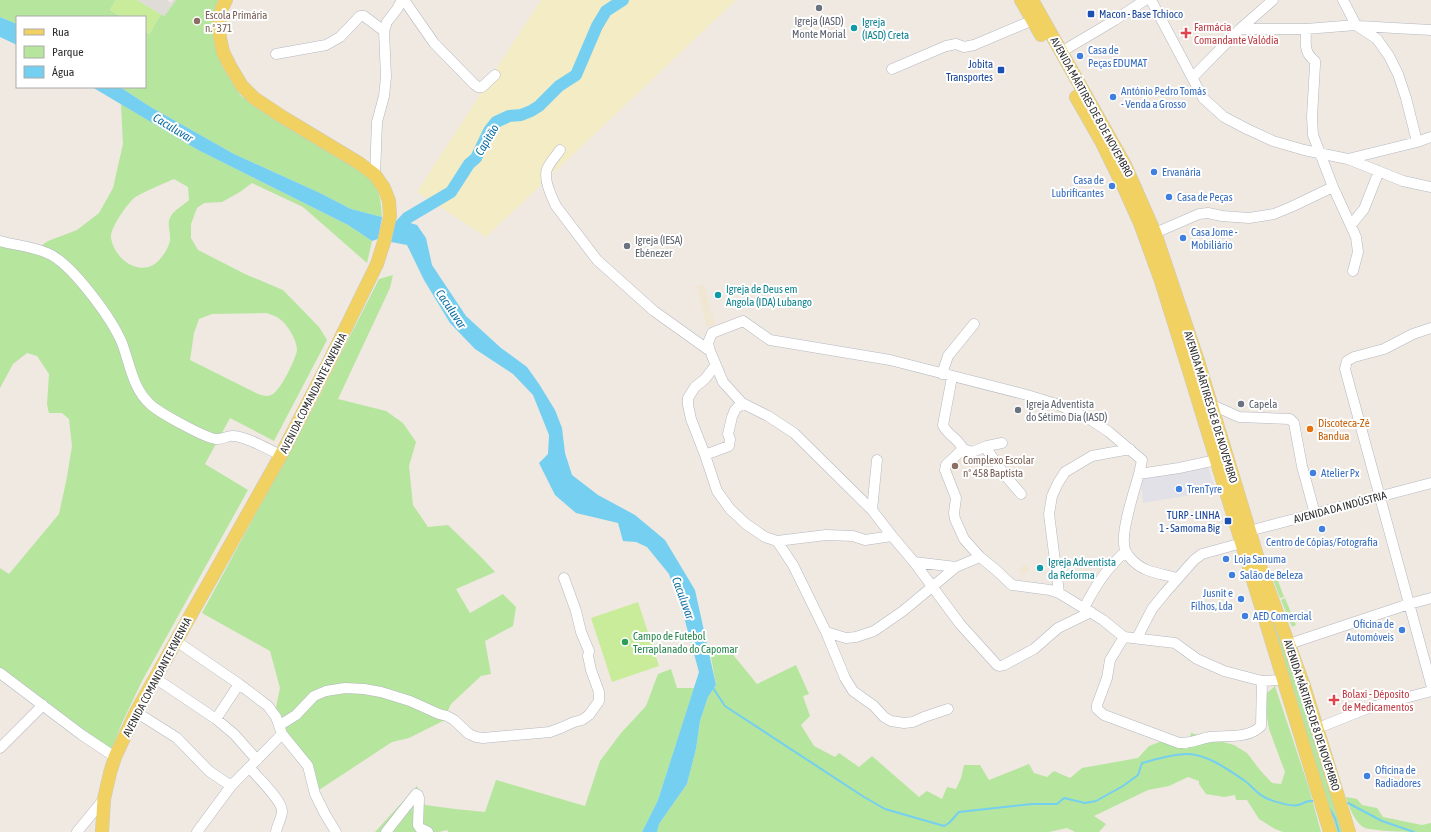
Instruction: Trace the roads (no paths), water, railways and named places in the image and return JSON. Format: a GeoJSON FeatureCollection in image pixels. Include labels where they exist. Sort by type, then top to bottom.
{"type":"FeatureCollection","features":[{"type":"Feature","properties":{"kind":"main road","name":"AVENIDA COMANDANTE KWENHA"},"geometry":{"type":"LineString","coordinates":[[102,832],[104,799],[115,756],[136,712],[281,456],[364,293],[377,264],[390,216],[389,201],[384,188],[375,175],[359,163],[254,98],[242,86],[223,52],[220,38],[219,24],[222,8],[226,0]]}},
{"type":"Feature","properties":{"kind":"main road","name":"AVENIDA MÁRTIRES DE 8 DE NOVEMBRO"},"geometry":{"type":"LineString","coordinates":[[1021,0],[1104,148],[1124,186],[1140,223],[1242,543],[1330,832]]}},
{"type":"Feature","properties":{"kind":"main road","name":"AVENIDA MÁRTIRES DE 8 DE NOVEMBRO"},"geometry":{"type":"LineString","coordinates":[[1032,0],[1125,165],[1155,233],[1186,325],[1268,590],[1289,644],[1318,728],[1349,832]]}},
{"type":"Feature","properties":{"kind":"street"},"geometry":{"type":"LineString","coordinates":[[375,175],[377,122],[384,96],[386,77],[384,31],[386,22],[403,0],[434,43],[464,72],[474,84],[478,87],[482,87],[495,75]]}},
{"type":"Feature","properties":{"kind":"street"},"geometry":{"type":"LineString","coordinates":[[1061,52],[1115,20],[1145,0]]}},
{"type":"Feature","properties":{"kind":"street"},"geometry":{"type":"LineString","coordinates":[[1151,0],[1203,98],[1224,117],[1247,130],[1273,141],[1348,159],[1403,181],[1431,187]]}},
{"type":"Feature","properties":{"kind":"street"},"geometry":{"type":"LineString","coordinates":[[1193,77],[1240,29],[1273,0]]}},
{"type":"Feature","properties":{"kind":"street"},"geometry":{"type":"LineString","coordinates":[[1343,0],[1356,25],[1377,39],[1389,56],[1398,74],[1406,98],[1417,142]]}},
{"type":"Feature","properties":{"kind":"street"},"geometry":{"type":"LineString","coordinates":[[276,54],[326,45],[340,37],[360,16],[364,16],[384,31]]}},
{"type":"Feature","properties":{"kind":"street"},"geometry":{"type":"LineString","coordinates":[[892,69],[946,46],[956,44],[964,47],[974,45],[1033,20]]}},
{"type":"Feature","properties":{"kind":"street"},"geometry":{"type":"LineString","coordinates":[[1240,29],[1306,29],[1356,25],[1431,30]]}},
{"type":"Feature","properties":{"kind":"street"},"geometry":{"type":"LineString","coordinates":[[1306,29],[1306,51],[1308,56],[1315,61],[1312,117],[1313,135],[1333,188],[1351,225],[1358,245],[1357,260],[1353,271]]}},
{"type":"Feature","properties":{"kind":"street"},"geometry":{"type":"LineString","coordinates":[[1348,159],[1417,142],[1431,137]]}},
{"type":"Feature","properties":{"kind":"street"},"geometry":{"type":"LineString","coordinates":[[560,150],[548,167],[546,175],[556,206],[597,260],[654,311],[710,351]]}},
{"type":"Feature","properties":{"kind":"street"},"geometry":{"type":"LineString","coordinates":[[1351,225],[1364,209],[1379,171]]}},
{"type":"Feature","properties":{"kind":"street"},"geometry":{"type":"LineString","coordinates":[[1155,233],[1199,214],[1208,213],[1222,216],[1249,218],[1274,214],[1333,188]]}},
{"type":"Feature","properties":{"kind":"street"},"geometry":{"type":"LineString","coordinates":[[0,241],[48,253],[63,262],[74,273],[110,321],[122,342],[141,394],[150,405],[163,414],[206,436],[216,439],[226,438],[232,435],[243,438],[281,456]]}},
{"type":"Feature","properties":{"kind":"street"},"geometry":{"type":"LineString","coordinates":[[1126,551],[1111,565],[1097,583],[1087,610],[1052,632],[1034,649],[1000,666],[997,665],[960,624],[914,562],[872,510],[794,433],[768,416],[742,403],[723,382],[715,366],[708,343],[712,333],[743,321],[770,340],[890,360],[1027,395],[1056,404],[1088,418],[1110,432],[1142,460],[1126,526],[1124,543],[1126,551],[1132,560],[1146,570],[1177,578]]}},
{"type":"Feature","properties":{"kind":"street"},"geometry":{"type":"LineString","coordinates":[[974,324],[948,356],[943,425],[945,430],[960,444],[963,449],[972,452],[1002,443]]}},
{"type":"Feature","properties":{"kind":"street"},"geometry":{"type":"LineString","coordinates":[[1431,328],[1413,334],[1384,349],[1354,357],[1347,361],[1345,369],[1431,684]]}},
{"type":"Feature","properties":{"kind":"street"},"geometry":{"type":"LineString","coordinates":[[715,366],[688,398],[688,405],[691,419],[717,491],[730,509],[746,524],[765,537],[776,541],[826,534],[852,536],[865,540],[892,536]]}},
{"type":"Feature","properties":{"kind":"street"},"geometry":{"type":"LineString","coordinates":[[705,455],[729,446],[730,439],[728,434],[732,417],[735,410],[742,403]]}},
{"type":"Feature","properties":{"kind":"street"},"geometry":{"type":"LineString","coordinates":[[1210,404],[1239,417],[1290,419],[1294,423],[1302,466],[1315,514]]}},
{"type":"Feature","properties":{"kind":"street"},"geometry":{"type":"LineString","coordinates":[[985,447],[1004,474],[1021,494]]}},
{"type":"Feature","properties":{"kind":"street"},"geometry":{"type":"LineString","coordinates":[[963,449],[946,465],[945,470],[956,498],[954,513],[955,519],[964,539],[980,557],[1012,585],[1050,590],[1059,593],[1087,610],[1124,637],[1175,643],[1197,659],[1224,671],[1262,681],[1283,680]]}},
{"type":"Feature","properties":{"kind":"street"},"geometry":{"type":"LineString","coordinates":[[1059,593],[1049,514],[1052,496],[1058,483],[1065,472],[1092,456],[1130,449]]}},
{"type":"Feature","properties":{"kind":"street"},"geometry":{"type":"LineString","coordinates":[[872,510],[876,460]]}},
{"type":"Feature","properties":{"kind":"street"},"geometry":{"type":"LineString","coordinates":[[1139,474],[1179,468],[1216,460]]}},
{"type":"Feature","properties":{"kind":"street","name":"AVENIDA DA INDÚSTRIA"},"geometry":{"type":"LineString","coordinates":[[1249,531],[1431,483]]}},
{"type":"Feature","properties":{"kind":"street"},"geometry":{"type":"LineString","coordinates":[[776,541],[793,565],[826,632],[845,678],[853,691],[874,706],[884,717],[891,721],[904,723],[913,722],[948,709]]}},
{"type":"Feature","properties":{"kind":"street"},"geometry":{"type":"LineString","coordinates":[[1137,638],[1152,609],[1194,560],[1202,554],[1242,543]]}},
{"type":"Feature","properties":{"kind":"street"},"geometry":{"type":"LineString","coordinates":[[826,632],[846,638],[856,637],[874,631],[933,588],[956,567],[980,557]]}},
{"type":"Feature","properties":{"kind":"street"},"geometry":{"type":"LineString","coordinates":[[914,562],[956,567]]}},
{"type":"Feature","properties":{"kind":"street"},"geometry":{"type":"LineString","coordinates":[[197,832],[231,786],[250,768],[281,730],[314,696],[326,691],[345,688],[364,688],[381,692],[410,701],[454,720],[469,734],[483,738],[544,733],[582,720],[589,715],[600,698],[591,670],[588,656],[589,651],[581,632],[576,611],[564,578]]}},
{"type":"Feature","properties":{"kind":"street"},"geometry":{"type":"LineString","coordinates":[[1289,644],[1431,598]]}},
{"type":"Feature","properties":{"kind":"street"},"geometry":{"type":"LineString","coordinates":[[1124,637],[1110,660],[1108,678],[1097,705],[1097,709],[1104,715],[1179,743],[1186,744],[1210,737],[1245,734],[1256,731],[1261,726],[1262,681]]}},
{"type":"Feature","properties":{"kind":"street"},"geometry":{"type":"LineString","coordinates":[[176,641],[239,684],[268,706],[276,717],[281,730],[308,766],[315,794],[336,832]]}},
{"type":"Feature","properties":{"kind":"street"},"geometry":{"type":"LineString","coordinates":[[0,673],[82,735],[115,756]]}},
{"type":"Feature","properties":{"kind":"street"},"geometry":{"type":"LineString","coordinates":[[155,678],[216,719],[234,734],[257,760]]}},
{"type":"Feature","properties":{"kind":"street"},"geometry":{"type":"LineString","coordinates":[[216,719],[239,684]]}},
{"type":"Feature","properties":{"kind":"street"},"geometry":{"type":"LineString","coordinates":[[1318,728],[1371,707],[1431,691]]}},
{"type":"Feature","properties":{"kind":"street"},"geometry":{"type":"LineString","coordinates":[[0,748],[43,705]]}},
{"type":"Feature","properties":{"kind":"street"},"geometry":{"type":"LineString","coordinates":[[136,712],[177,738],[209,771],[231,786]]}},
{"type":"Feature","properties":{"kind":"street"},"geometry":{"type":"LineString","coordinates":[[250,768],[278,800],[281,807],[282,812],[276,827],[276,832]]}},
{"type":"Feature","properties":{"kind":"street"},"geometry":{"type":"LineString","coordinates":[[386,832],[416,794],[419,798],[418,825],[420,828],[428,832]]}},
{"type":"Feature","properties":{"kind":"street"},"geometry":{"type":"LineString","coordinates":[[77,832],[104,799]]}},
{"type":"Feature","properties":{"kind":"water"},"geometry":{"type":"Polygon","coordinates":[[[0,17],[16,24],[16,45],[0,37],[0,17]]]}},
{"type":"Feature","properties":{"kind":"water","name":"Caculuvar"},"geometry":{"type":"Polygon","coordinates":[[[94,88],[122,88],[149,106],[234,154],[320,193],[351,209],[382,217],[378,239],[372,241],[348,225],[198,150],[94,88]]]}},
{"type":"Feature","properties":{"kind":"water","name":"Caculuvar"},"geometry":{"type":"Polygon","coordinates":[[[400,220],[417,225],[426,238],[432,265],[466,316],[501,348],[527,367],[539,384],[555,410],[562,428],[565,453],[572,475],[598,495],[635,515],[665,540],[695,590],[716,685],[708,697],[700,721],[696,749],[687,784],[659,824],[657,832],[642,832],[658,800],[699,672],[685,621],[669,574],[647,547],[636,542],[623,541],[618,523],[576,513],[555,495],[539,463],[548,454],[549,435],[533,395],[513,374],[475,349],[450,323],[424,280],[407,245],[391,242],[394,224],[400,220]]]}},
{"type":"Feature","properties":{"kind":"waterway","name":"Capitão"},"geometry":{"type":"LineString","coordinates":[[394,232],[407,218],[451,192],[469,164],[476,158],[489,131],[496,122],[509,116],[521,115],[531,111],[539,106],[559,86],[576,75],[597,26],[606,11],[623,0]]}},
{"type":"Feature","properties":{"kind":"waterway"},"geometry":{"type":"LineString","coordinates":[[713,688],[725,706],[864,797],[885,809],[944,826],[949,823],[959,812],[1032,804],[1057,804],[1064,798],[1085,803],[1096,801],[1123,786],[1138,775],[1142,763],[1181,754],[1195,755],[1218,763],[1245,781],[1257,792],[1273,801],[1295,805],[1313,801]]}},
{"type":"Feature","properties":{"kind":"waterway"},"geometry":{"type":"LineString","coordinates":[[1348,803],[1382,821],[1414,832]]}},
{"type":"Feature","properties":{"kind":"waterway"},"geometry":{"type":"LineString","coordinates":[[1329,808],[1335,818],[1339,832]]}},
{"type":"Feature","properties":{"kind":"place","name":"Igreja (IASD) Monte Morial"},"geometry":{"type":"Point","coordinates":[819,8]}},
{"type":"Feature","properties":{"kind":"place","name":"Macon - Base Tchioco"},"geometry":{"type":"Point","coordinates":[1091,14]}},
{"type":"Feature","properties":{"kind":"place","name":"Escola Primária n.º 371"},"geometry":{"type":"Point","coordinates":[197,21]}},
{"type":"Feature","properties":{"kind":"place","name":"Igreja (IASD) Creta"},"geometry":{"type":"Point","coordinates":[854,28]}},
{"type":"Feature","properties":{"kind":"place","name":"Farmácia Comandante Valódia"},"geometry":{"type":"Point","coordinates":[1186,33]}},
{"type":"Feature","properties":{"kind":"place","name":"Casa de Peças EDUMAT"},"geometry":{"type":"Point","coordinates":[1080,56]}},
{"type":"Feature","properties":{"kind":"place","name":"Jobita Transportes"},"geometry":{"type":"Point","coordinates":[1001,70]}},
{"type":"Feature","properties":{"kind":"place","name":"António Pedro Tomás - Venda a Grosso"},"geometry":{"type":"Point","coordinates":[1113,97]}},
{"type":"Feature","properties":{"kind":"place","name":"Ervanária"},"geometry":{"type":"Point","coordinates":[1154,172]}},
{"type":"Feature","properties":{"kind":"place","name":"Casa de Lubrificantes"},"geometry":{"type":"Point","coordinates":[1112,186]}},
{"type":"Feature","properties":{"kind":"place","name":"Casa de Peças"},"geometry":{"type":"Point","coordinates":[1169,197]}},
{"type":"Feature","properties":{"kind":"place","name":"Casa Jome - Mobiliário"},"geometry":{"type":"Point","coordinates":[1183,238]}},
{"type":"Feature","properties":{"kind":"place","name":"Igreja (IESA) Ebénezer"},"geometry":{"type":"Point","coordinates":[627,246]}},
{"type":"Feature","properties":{"kind":"place","name":"Igreja de Deus em Angola (IDA) Lubango"},"geometry":{"type":"Point","coordinates":[718,295]}},
{"type":"Feature","properties":{"kind":"place","name":"Capela"},"geometry":{"type":"Point","coordinates":[1241,404]}},
{"type":"Feature","properties":{"kind":"place","name":"Igreja Adventista do Sétimo Dia (IASD)"},"geometry":{"type":"Point","coordinates":[1018,410]}},
{"type":"Feature","properties":{"kind":"place","name":"Discoteca-Zé Bandua"},"geometry":{"type":"Point","coordinates":[1310,429]}},
{"type":"Feature","properties":{"kind":"place","name":"Complexo Escolar nº 458 Baptista"},"geometry":{"type":"Point","coordinates":[955,466]}},
{"type":"Feature","properties":{"kind":"place","name":"Atelier Px"},"geometry":{"type":"Point","coordinates":[1313,473]}},
{"type":"Feature","properties":{"kind":"place","name":"TrenTyre"},"geometry":{"type":"Point","coordinates":[1179,489]}},
{"type":"Feature","properties":{"kind":"place","name":"TURP - LINHA 1 - Samoma Big"},"geometry":{"type":"Point","coordinates":[1228,521]}},
{"type":"Feature","properties":{"kind":"place","name":"Centro de Cópias/Fotografia"},"geometry":{"type":"Point","coordinates":[1322,529]}},
{"type":"Feature","properties":{"kind":"place","name":"Loja Sanuma"},"geometry":{"type":"Point","coordinates":[1226,559]}},
{"type":"Feature","properties":{"kind":"place","name":"Igreja Adventista da Reforma"},"geometry":{"type":"Point","coordinates":[1040,568]}},
{"type":"Feature","properties":{"kind":"place","name":"Salão de Beleza"},"geometry":{"type":"Point","coordinates":[1232,575]}},
{"type":"Feature","properties":{"kind":"place","name":"Jusnit e Filhos, Lda"},"geometry":{"type":"Point","coordinates":[1241,599]}},
{"type":"Feature","properties":{"kind":"place","name":"AED Comercial"},"geometry":{"type":"Point","coordinates":[1245,616]}},
{"type":"Feature","properties":{"kind":"place","name":"Oficina de Automóveis"},"geometry":{"type":"Point","coordinates":[1402,630]}},
{"type":"Feature","properties":{"kind":"place","name":"Campo de Futebol Terraplanado do Capomar"},"geometry":{"type":"Point","coordinates":[625,642]}},
{"type":"Feature","properties":{"kind":"place","name":"Bolaxi - Déposito de Medicamentos"},"geometry":{"type":"Point","coordinates":[1334,700]}},
{"type":"Feature","properties":{"kind":"place","name":"Oficina de Radiadores"},"geometry":{"type":"Point","coordinates":[1367,776]}}]}
